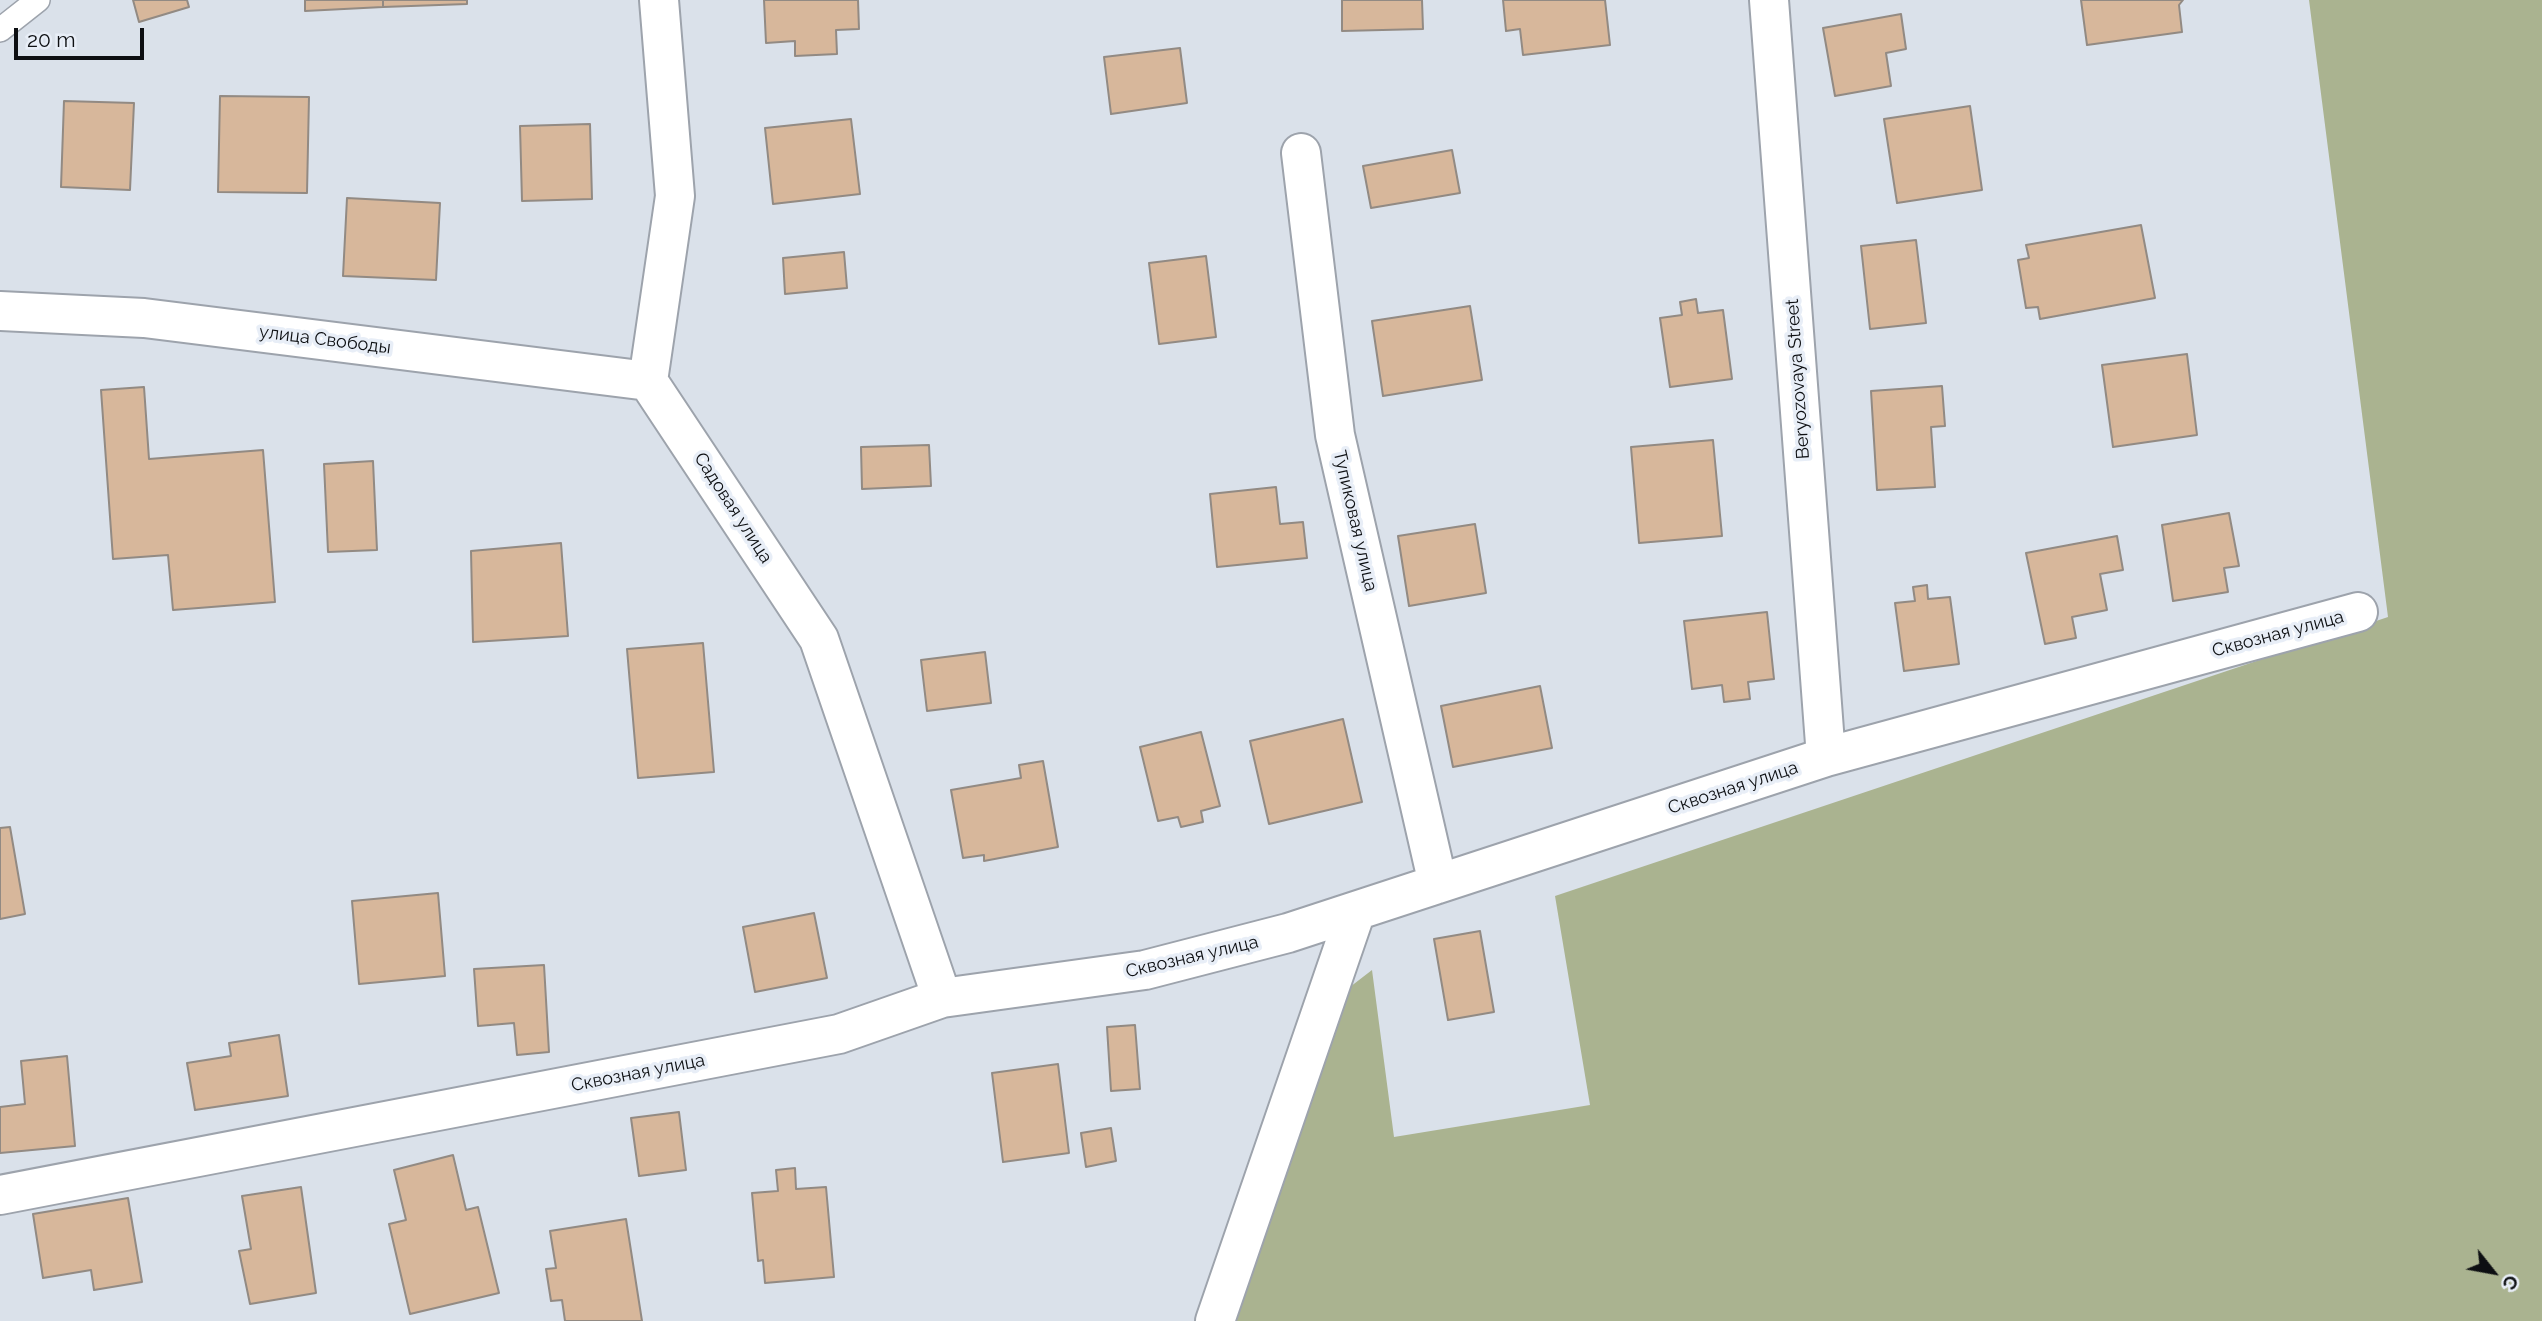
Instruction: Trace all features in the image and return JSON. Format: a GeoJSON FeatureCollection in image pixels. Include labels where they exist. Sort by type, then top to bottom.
{"type":"FeatureCollection","features":[{"type":"Feature","properties":{"kind":"street"},"geometry":{"type":"LineString","coordinates":[[648,381],[674,196],[659,0]]}},
{"type":"Feature","properties":{"kind":"street","name":"Beryozovaya Street"},"geometry":{"type":"LineString","coordinates":[[1769,0],[1826,757]]}},
{"type":"Feature","properties":{"kind":"street","name":"Тупиковая улица"},"geometry":{"type":"LineString","coordinates":[[1301,153],[1335,435],[1437,884]]}},
{"type":"Feature","properties":{"kind":"street","name":"улица Свободы"},"geometry":{"type":"LineString","coordinates":[[0,311],[144,318],[648,381]]}},
{"type":"Feature","properties":{"kind":"street","name":"Садовая улица"},"geometry":{"type":"LineString","coordinates":[[648,381],[819,639],[942,998]]}},
{"type":"Feature","properties":{"kind":"street","name":"Сквозная улица"},"geometry":{"type":"LineString","coordinates":[[0,1195],[839,1034],[942,998],[1145,970],[1288,933],[1826,757],[2358,612]]}},
{"type":"Feature","properties":{"kind":"street"},"geometry":{"type":"LineString","coordinates":[[1215,1321],[1356,911]]}},
{"type":"Feature","properties":{"kind":"lane"},"geometry":{"type":"LineString","coordinates":[[0,30],[38,0]]}},
{"type":"Feature","properties":{"kind":"green space"},"geometry":{"type":"Polygon","coordinates":[[[2309,0],[2542,0],[2542,1321],[1195,1321],[1337,997],[1372,970],[1394,1137],[1590,1105],[1555,896],[2388,617],[2309,0]]]}},
{"type":"Feature","properties":{"kind":"building"},"geometry":{"type":"Polygon","coordinates":[[[133,0],[187,0],[189,7],[139,22],[133,0]]]}},
{"type":"Feature","properties":{"kind":"building"},"geometry":{"type":"Polygon","coordinates":[[[305,0],[383,0],[383,7],[305,11],[305,0]]]}},
{"type":"Feature","properties":{"kind":"building"},"geometry":{"type":"Polygon","coordinates":[[[383,0],[467,0],[467,4],[383,7],[383,0]]]}},
{"type":"Feature","properties":{"kind":"building"},"geometry":{"type":"Polygon","coordinates":[[[764,0],[858,0],[859,29],[836,30],[837,54],[795,56],[795,41],[766,43],[764,0]]]}},
{"type":"Feature","properties":{"kind":"building"},"geometry":{"type":"Polygon","coordinates":[[[1342,0],[1422,0],[1423,29],[1342,31],[1342,0]]]}},
{"type":"Feature","properties":{"kind":"building"},"geometry":{"type":"Polygon","coordinates":[[[1503,0],[1605,0],[1610,45],[1523,55],[1520,29],[1506,31],[1503,0]]]}},
{"type":"Feature","properties":{"kind":"building"},"geometry":{"type":"Polygon","coordinates":[[[2081,0],[2183,0],[2179,5],[2182,32],[2087,45],[2081,0]]]}},
{"type":"Feature","properties":{"kind":"building"},"geometry":{"type":"Polygon","coordinates":[[[1901,14],[1906,49],[1886,53],[1891,86],[1835,96],[1823,28],[1901,14]]]}},
{"type":"Feature","properties":{"kind":"building"},"geometry":{"type":"Polygon","coordinates":[[[1180,48],[1187,103],[1111,114],[1104,57],[1180,48]]]}},
{"type":"Feature","properties":{"kind":"building"},"geometry":{"type":"Polygon","coordinates":[[[220,96],[309,97],[307,193],[218,192],[220,96]]]}},
{"type":"Feature","properties":{"kind":"building"},"geometry":{"type":"Polygon","coordinates":[[[64,101],[134,103],[130,190],[61,187],[64,101]]]}},
{"type":"Feature","properties":{"kind":"building"},"geometry":{"type":"Polygon","coordinates":[[[1970,106],[1982,190],[1897,203],[1884,119],[1970,106]]]}},
{"type":"Feature","properties":{"kind":"building"},"geometry":{"type":"Polygon","coordinates":[[[851,119],[860,194],[773,204],[765,128],[851,119]]]}},
{"type":"Feature","properties":{"kind":"building"},"geometry":{"type":"Polygon","coordinates":[[[590,124],[592,199],[522,201],[520,126],[590,124]]]}},
{"type":"Feature","properties":{"kind":"building"},"geometry":{"type":"Polygon","coordinates":[[[1452,150],[1460,193],[1371,208],[1363,166],[1452,150]]]}},
{"type":"Feature","properties":{"kind":"building"},"geometry":{"type":"Polygon","coordinates":[[[347,198],[440,203],[436,280],[343,276],[347,198]]]}},
{"type":"Feature","properties":{"kind":"building"},"geometry":{"type":"Polygon","coordinates":[[[2141,225],[2155,298],[2040,319],[2038,307],[2026,308],[2018,260],[2029,258],[2026,245],[2141,225]]]}},
{"type":"Feature","properties":{"kind":"building"},"geometry":{"type":"Polygon","coordinates":[[[1916,240],[1926,323],[1870,329],[1861,246],[1916,240]]]}},
{"type":"Feature","properties":{"kind":"building"},"geometry":{"type":"Polygon","coordinates":[[[844,252],[847,288],[785,294],[783,258],[844,252]]]}},
{"type":"Feature","properties":{"kind":"building"},"geometry":{"type":"Polygon","coordinates":[[[1206,256],[1216,337],[1159,344],[1149,263],[1206,256]]]}},
{"type":"Feature","properties":{"kind":"building"},"geometry":{"type":"Polygon","coordinates":[[[1696,299],[1698,313],[1723,310],[1732,379],[1670,387],[1660,318],[1682,315],[1680,302],[1696,299]]]}},
{"type":"Feature","properties":{"kind":"building"},"geometry":{"type":"Polygon","coordinates":[[[1470,306],[1482,380],[1383,396],[1372,321],[1470,306]]]}},
{"type":"Feature","properties":{"kind":"building"},"geometry":{"type":"Polygon","coordinates":[[[2187,354],[2197,435],[2113,447],[2102,365],[2187,354]]]}},
{"type":"Feature","properties":{"kind":"building"},"geometry":{"type":"Polygon","coordinates":[[[1942,386],[1945,426],[1931,427],[1935,487],[1877,490],[1871,391],[1942,386]]]}},
{"type":"Feature","properties":{"kind":"building"},"geometry":{"type":"Polygon","coordinates":[[[144,387],[149,459],[263,450],[275,602],[173,610],[168,555],[113,559],[101,390],[144,387]]]}},
{"type":"Feature","properties":{"kind":"building"},"geometry":{"type":"Polygon","coordinates":[[[1713,440],[1722,536],[1639,543],[1631,447],[1713,440]]]}},
{"type":"Feature","properties":{"kind":"building"},"geometry":{"type":"Polygon","coordinates":[[[929,445],[931,486],[862,489],[861,447],[929,445]]]}},
{"type":"Feature","properties":{"kind":"building"},"geometry":{"type":"Polygon","coordinates":[[[373,461],[377,550],[328,552],[324,464],[373,461]]]}},
{"type":"Feature","properties":{"kind":"building"},"geometry":{"type":"Polygon","coordinates":[[[1276,487],[1280,524],[1303,522],[1307,558],[1217,567],[1210,494],[1276,487]]]}},
{"type":"Feature","properties":{"kind":"building"},"geometry":{"type":"Polygon","coordinates":[[[2229,513],[2239,566],[2224,568],[2228,592],[2173,601],[2162,525],[2229,513]]]}},
{"type":"Feature","properties":{"kind":"building"},"geometry":{"type":"Polygon","coordinates":[[[1475,524],[1486,593],[1409,606],[1398,536],[1475,524]]]}},
{"type":"Feature","properties":{"kind":"building"},"geometry":{"type":"Polygon","coordinates":[[[2117,536],[2123,570],[2100,574],[2107,610],[2072,617],[2076,638],[2045,644],[2026,553],[2117,536]]]}},
{"type":"Feature","properties":{"kind":"building"},"geometry":{"type":"Polygon","coordinates":[[[561,543],[568,636],[473,642],[471,551],[561,543]]]}},
{"type":"Feature","properties":{"kind":"building"},"geometry":{"type":"Polygon","coordinates":[[[1927,585],[1928,599],[1950,597],[1959,664],[1904,671],[1895,603],[1915,601],[1913,587],[1927,585]]]}},
{"type":"Feature","properties":{"kind":"building"},"geometry":{"type":"Polygon","coordinates":[[[1767,612],[1774,679],[1748,682],[1750,699],[1724,702],[1722,685],[1692,689],[1684,621],[1767,612]]]}},
{"type":"Feature","properties":{"kind":"building"},"geometry":{"type":"Polygon","coordinates":[[[703,643],[714,772],[638,778],[627,649],[703,643]]]}},
{"type":"Feature","properties":{"kind":"building"},"geometry":{"type":"Polygon","coordinates":[[[985,652],[991,703],[927,711],[921,660],[985,652]]]}},
{"type":"Feature","properties":{"kind":"building"},"geometry":{"type":"Polygon","coordinates":[[[1540,686],[1552,748],[1453,767],[1441,706],[1540,686]]]}},
{"type":"Feature","properties":{"kind":"building"},"geometry":{"type":"Polygon","coordinates":[[[1343,719],[1362,802],[1269,824],[1250,741],[1343,719]]]}},
{"type":"Feature","properties":{"kind":"building"},"geometry":{"type":"Polygon","coordinates":[[[1201,732],[1220,806],[1201,811],[1203,822],[1181,827],[1178,817],[1158,821],[1140,747],[1201,732]]]}},
{"type":"Feature","properties":{"kind":"building"},"geometry":{"type":"Polygon","coordinates":[[[1043,761],[1058,847],[984,861],[984,855],[963,858],[951,790],[1021,778],[1019,765],[1043,761]]]}},
{"type":"Feature","properties":{"kind":"building"},"geometry":{"type":"Polygon","coordinates":[[[10,827],[25,914],[0,919],[0,828],[10,827]]]}},
{"type":"Feature","properties":{"kind":"building"},"geometry":{"type":"Polygon","coordinates":[[[438,893],[445,976],[359,984],[352,901],[438,893]]]}},
{"type":"Feature","properties":{"kind":"building"},"geometry":{"type":"Polygon","coordinates":[[[814,913],[827,978],[755,992],[743,927],[814,913]]]}},
{"type":"Feature","properties":{"kind":"building"},"geometry":{"type":"Polygon","coordinates":[[[1480,931],[1494,1012],[1448,1020],[1434,939],[1480,931]]]}},
{"type":"Feature","properties":{"kind":"building"},"geometry":{"type":"Polygon","coordinates":[[[544,965],[549,1052],[517,1055],[514,1023],[478,1026],[474,969],[544,965]]]}},
{"type":"Feature","properties":{"kind":"building"},"geometry":{"type":"Polygon","coordinates":[[[1135,1025],[1140,1089],[1111,1091],[1107,1027],[1135,1025]]]}},
{"type":"Feature","properties":{"kind":"building"},"geometry":{"type":"Polygon","coordinates":[[[279,1035],[288,1096],[195,1110],[187,1063],[231,1056],[229,1043],[279,1035]]]}},
{"type":"Feature","properties":{"kind":"building"},"geometry":{"type":"Polygon","coordinates":[[[67,1056],[75,1146],[0,1153],[0,1107],[25,1104],[21,1061],[67,1056]]]}},
{"type":"Feature","properties":{"kind":"building"},"geometry":{"type":"Polygon","coordinates":[[[1058,1064],[1069,1153],[1003,1162],[992,1073],[1058,1064]]]}},
{"type":"Feature","properties":{"kind":"building"},"geometry":{"type":"Polygon","coordinates":[[[679,1112],[686,1170],[639,1176],[631,1118],[679,1112]]]}},
{"type":"Feature","properties":{"kind":"building"},"geometry":{"type":"Polygon","coordinates":[[[1111,1128],[1116,1161],[1086,1167],[1081,1133],[1111,1128]]]}},
{"type":"Feature","properties":{"kind":"building"},"geometry":{"type":"Polygon","coordinates":[[[453,1155],[466,1210],[478,1207],[499,1293],[410,1314],[389,1224],[406,1220],[394,1170],[453,1155]]]}},
{"type":"Feature","properties":{"kind":"building"},"geometry":{"type":"Polygon","coordinates":[[[795,1168],[796,1189],[826,1187],[834,1277],[765,1283],[763,1260],[758,1261],[752,1193],[778,1191],[776,1170],[795,1168]]]}},
{"type":"Feature","properties":{"kind":"building"},"geometry":{"type":"Polygon","coordinates":[[[301,1187],[316,1293],[250,1304],[239,1251],[251,1249],[242,1196],[301,1187]]]}},
{"type":"Feature","properties":{"kind":"building"},"geometry":{"type":"Polygon","coordinates":[[[128,1198],[142,1282],[94,1290],[91,1270],[43,1278],[33,1214],[128,1198]]]}},
{"type":"Feature","properties":{"kind":"building"},"geometry":{"type":"Polygon","coordinates":[[[626,1219],[642,1321],[565,1321],[562,1300],[551,1301],[546,1269],[556,1268],[550,1231],[626,1219]]]}}]}
